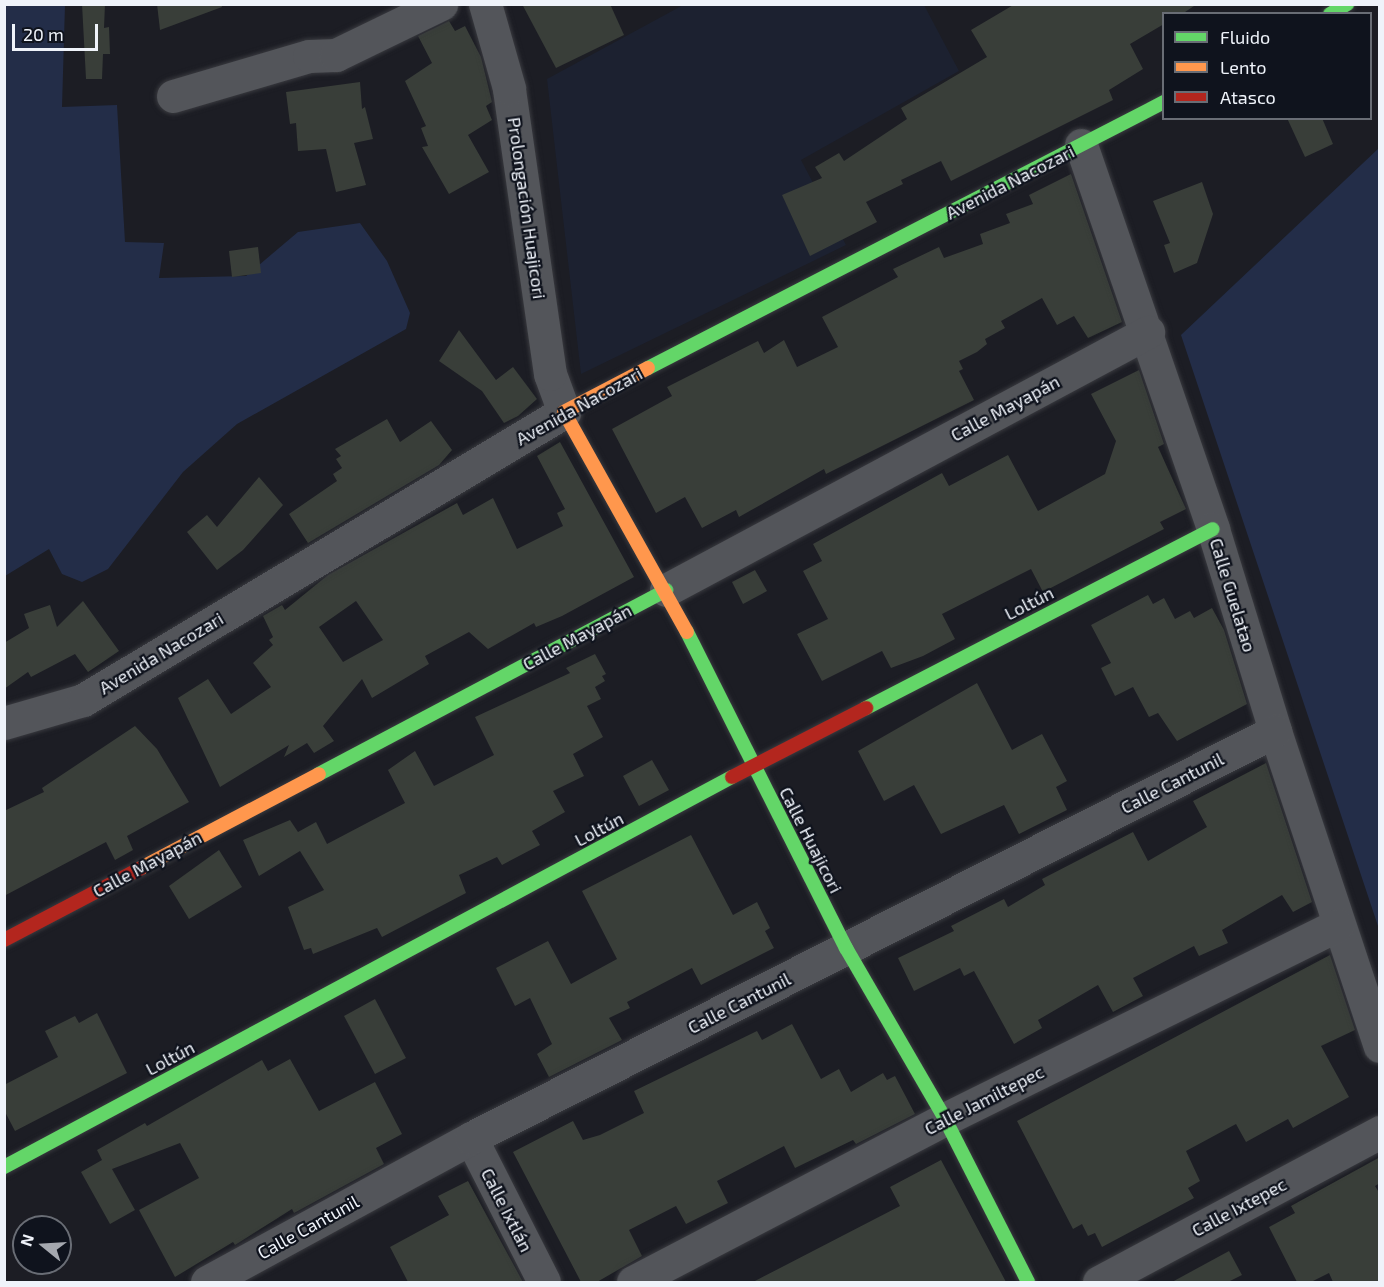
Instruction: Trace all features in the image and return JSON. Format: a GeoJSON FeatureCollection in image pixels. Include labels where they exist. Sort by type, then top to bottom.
{"type":"FeatureCollection","features":[{"type":"Feature","properties":{"kind":"street"},"geometry":{"type":"LineString","coordinates":[[173,96],[309,56],[336,55],[441,4]]}},
{"type":"Feature","properties":{"kind":"street"},"geometry":{"type":"LineString","coordinates":[[1333,12],[1347,4]]}},
{"type":"Feature","properties":{"kind":"street","name":"Prolongación Huajicori"},"geometry":{"type":"LineString","coordinates":[[488,5],[509,88],[550,374],[564,412]]}},
{"type":"Feature","properties":{"kind":"street","name":"Avenida Nacozari"},"geometry":{"type":"LineString","coordinates":[[4,723],[82,700],[564,412],[1162,103]]}},
{"type":"Feature","properties":{"kind":"street","name":"Calle Guelatao"},"geometry":{"type":"LineString","coordinates":[[1081,145],[1148,332],[1338,925],[1380,1046]]}},
{"type":"Feature","properties":{"kind":"street","name":"Calle Mayapán"},"geometry":{"type":"LineString","coordinates":[[4,940],[1148,332]]}},
{"type":"Feature","properties":{"kind":"street","name":"Calle Huajicori"},"geometry":{"type":"LineString","coordinates":[[564,412],[666,590],[846,948],[945,1119],[1028,1282]]}},
{"type":"Feature","properties":{"kind":"street","name":"Loltún"},"geometry":{"type":"LineString","coordinates":[[4,1167],[753,766],[1213,529]]}},
{"type":"Feature","properties":{"kind":"street","name":"Calle Cantunil"},"geometry":{"type":"LineString","coordinates":[[207,1282],[471,1138],[1275,731]]}},
{"type":"Feature","properties":{"kind":"street","name":"Calle Jamiltepec"},"geometry":{"type":"LineString","coordinates":[[633,1282],[945,1119],[1338,925]]}},
{"type":"Feature","properties":{"kind":"street","name":"Calle Ixtepec"},"geometry":{"type":"LineString","coordinates":[[1099,1282],[1380,1132]]}},
{"type":"Feature","properties":{"kind":"street","name":"Calle Ixtlán"},"geometry":{"type":"LineString","coordinates":[[471,1138],[543,1282]]}},
{"type":"Feature","properties":{"kind":"shaded area"},"geometry":{"type":"Polygon","coordinates":[[[685,4],[924,5],[959,71],[801,160],[846,245],[581,374],[547,79],[685,4]]]}},
{"type":"Feature","properties":{"kind":"shaded area"},"geometry":{"type":"Polygon","coordinates":[[[5,5],[65,5],[62,107],[117,105],[125,242],[164,243],[159,278],[246,276],[298,232],[360,223],[387,261],[410,313],[406,329],[237,424],[183,472],[108,569],[82,582],[62,574],[49,549],[5,576],[5,5]]]}},
{"type":"Feature","properties":{"kind":"shaded area"},"geometry":{"type":"Polygon","coordinates":[[[1379,148],[1379,929],[1181,335],[1379,148]]]}},
{"type":"Feature","properties":{"kind":"building"},"geometry":{"type":"Polygon","coordinates":[[[82,4],[105,4],[104,28],[109,27],[110,54],[103,54],[102,79],[86,79],[82,4]]]}},
{"type":"Feature","properties":{"kind":"building"},"geometry":{"type":"Polygon","coordinates":[[[157,4],[221,4],[222,7],[160,30],[157,4]]]}},
{"type":"Feature","properties":{"kind":"building"},"geometry":{"type":"Polygon","coordinates":[[[522,4],[610,4],[624,35],[556,68],[522,4]]]}},
{"type":"Feature","properties":{"kind":"building"},"geometry":{"type":"Polygon","coordinates":[[[1015,4],[1197,4],[1185,12],[1162,12],[1162,25],[1130,44],[1143,69],[1109,90],[1113,100],[951,181],[941,161],[901,180],[903,184],[866,202],[877,222],[810,256],[782,195],[822,178],[815,167],[839,153],[844,161],[907,119],[901,108],[987,57],[971,30],[1015,4]]]}},
{"type":"Feature","properties":{"kind":"building"},"geometry":{"type":"Polygon","coordinates":[[[449,21],[455,31],[465,26],[481,57],[492,102],[486,106],[492,120],[468,135],[489,172],[449,194],[422,147],[428,146],[421,128],[426,126],[405,81],[432,63],[418,36],[449,21]]]}},
{"type":"Feature","properties":{"kind":"building"},"geometry":{"type":"Polygon","coordinates":[[[360,82],[362,109],[365,107],[373,139],[354,143],[366,185],[336,192],[326,149],[298,151],[296,123],[290,124],[286,92],[360,82]]]}},
{"type":"Feature","properties":{"kind":"building"},"geometry":{"type":"Polygon","coordinates":[[[1288,120],[1323,120],[1333,144],[1305,157],[1288,120]]]}},
{"type":"Feature","properties":{"kind":"building"},"geometry":{"type":"Polygon","coordinates":[[[1071,174],[1122,322],[1088,338],[1074,316],[1057,325],[1042,298],[1001,321],[1005,328],[985,339],[987,344],[977,352],[959,361],[963,369],[959,371],[974,400],[826,474],[824,469],[739,517],[736,510],[702,528],[685,497],[656,513],[612,429],[672,396],[667,387],[758,341],[764,353],[784,340],[797,367],[838,347],[822,317],[898,277],[893,269],[939,247],[944,258],[983,244],[980,234],[1010,223],[1006,214],[1033,204],[1029,195],[1071,174]]]}},
{"type":"Feature","properties":{"kind":"building"},"geometry":{"type":"Polygon","coordinates":[[[1202,182],[1213,214],[1197,263],[1174,273],[1164,245],[1170,243],[1153,201],[1202,182]]]}},
{"type":"Feature","properties":{"kind":"building"},"geometry":{"type":"Polygon","coordinates":[[[258,247],[261,273],[232,277],[229,251],[258,247]]]}},
{"type":"Feature","properties":{"kind":"building"},"geometry":{"type":"Polygon","coordinates":[[[459,330],[496,380],[513,367],[537,399],[518,416],[504,423],[482,391],[439,361],[459,330]]]}},
{"type":"Feature","properties":{"kind":"building"},"geometry":{"type":"Polygon","coordinates":[[[1139,370],[1164,444],[1158,447],[1186,509],[1160,522],[1164,529],[1043,592],[1031,569],[942,614],[955,639],[923,656],[891,668],[882,651],[822,681],[797,634],[828,619],[803,571],[822,561],[813,544],[942,473],[949,486],[1008,455],[1038,511],[1105,474],[1116,441],[1091,394],[1139,370]]]}},
{"type":"Feature","properties":{"kind":"building"},"geometry":{"type":"Polygon","coordinates":[[[387,419],[400,442],[431,421],[452,450],[439,465],[308,543],[289,514],[337,481],[333,474],[342,468],[336,459],[341,456],[335,449],[387,419]]]}},
{"type":"Feature","properties":{"kind":"building"},"geometry":{"type":"Polygon","coordinates":[[[560,442],[634,577],[562,616],[536,627],[534,623],[488,649],[469,632],[425,656],[429,664],[372,698],[362,679],[323,726],[334,741],[314,753],[307,743],[284,757],[289,745],[220,787],[178,698],[208,679],[231,714],[271,687],[253,663],[273,645],[269,640],[273,637],[263,616],[282,605],[285,610],[328,575],[457,503],[463,515],[493,498],[517,549],[563,526],[557,513],[565,509],[537,456],[560,442]],[[356,601],[319,627],[343,662],[383,640],[356,601]]]}},
{"type":"Feature","properties":{"kind":"building"},"geometry":{"type":"Polygon","coordinates":[[[259,477],[283,505],[243,550],[217,570],[187,532],[207,515],[217,527],[259,477]]]}},
{"type":"Feature","properties":{"kind":"building"},"geometry":{"type":"Polygon","coordinates":[[[755,570],[767,591],[743,604],[732,582],[755,570]]]}},
{"type":"Feature","properties":{"kind":"building"},"geometry":{"type":"Polygon","coordinates":[[[1148,595],[1153,604],[1164,598],[1175,619],[1190,611],[1194,618],[1212,608],[1224,630],[1247,704],[1177,741],[1158,713],[1149,717],[1133,687],[1115,696],[1101,668],[1111,663],[1091,625],[1148,595]]]}},
{"type":"Feature","properties":{"kind":"building"},"geometry":{"type":"Polygon","coordinates":[[[83,601],[119,651],[88,672],[75,654],[31,677],[28,672],[4,689],[4,643],[29,628],[24,614],[50,605],[57,627],[83,601]]]}},
{"type":"Feature","properties":{"kind":"building"},"geometry":{"type":"Polygon","coordinates":[[[595,654],[606,674],[602,676],[605,681],[595,687],[601,699],[587,706],[603,737],[573,754],[584,776],[553,791],[565,812],[532,831],[540,845],[502,865],[497,857],[459,875],[466,893],[382,937],[377,928],[313,954],[311,948],[304,950],[288,907],[324,890],[300,851],[259,876],[243,840],[290,820],[298,832],[316,822],[327,844],[405,803],[388,770],[415,751],[434,786],[494,755],[475,717],[570,673],[566,668],[595,654]]]}},
{"type":"Feature","properties":{"kind":"building"},"geometry":{"type":"Polygon","coordinates":[[[977,683],[1012,750],[1042,734],[1067,781],[1056,787],[1067,810],[1019,834],[1004,805],[941,834],[914,785],[884,801],[858,751],[977,683]]]}},
{"type":"Feature","properties":{"kind":"building"},"geometry":{"type":"Polygon","coordinates":[[[135,726],[157,749],[189,802],[127,836],[133,850],[115,860],[106,842],[4,896],[4,811],[44,792],[42,788],[135,726]]]}},
{"type":"Feature","properties":{"kind":"building"},"geometry":{"type":"Polygon","coordinates":[[[652,760],[669,790],[639,806],[623,776],[652,760]]]}},
{"type":"Feature","properties":{"kind":"building"},"geometry":{"type":"Polygon","coordinates":[[[1266,763],[1312,902],[1293,912],[1282,895],[1222,930],[1228,943],[1199,956],[1194,946],[1133,978],[1143,996],[1113,1012],[1098,985],[1038,1020],[1042,1028],[1014,1044],[974,971],[964,976],[960,968],[914,991],[898,958],[954,931],[951,926],[1004,899],[1008,907],[1045,885],[1042,879],[1133,832],[1148,861],[1207,827],[1193,801],[1266,763]]]}},
{"type":"Feature","properties":{"kind":"building"},"geometry":{"type":"Polygon","coordinates":[[[691,835],[733,915],[757,902],[770,928],[765,931],[774,948],[701,985],[692,968],[627,1002],[630,1008],[609,1018],[622,1040],[549,1077],[537,1054],[552,1044],[530,998],[515,1006],[496,968],[548,941],[571,984],[617,959],[582,891],[691,835]]]}},
{"type":"Feature","properties":{"kind":"building"},"geometry":{"type":"Polygon","coordinates":[[[219,850],[242,887],[189,919],[169,886],[219,850]]]}},
{"type":"Feature","properties":{"kind":"building"},"geometry":{"type":"Polygon","coordinates":[[[1330,955],[1355,1030],[1321,1046],[1349,1097],[1293,1128],[1288,1119],[1246,1142],[1236,1124],[1186,1151],[1200,1181],[1188,1188],[1194,1198],[1102,1247],[1095,1233],[1088,1236],[1082,1224],[1073,1229],[1017,1121],[1330,955]]]}},
{"type":"Feature","properties":{"kind":"building"},"geometry":{"type":"Polygon","coordinates":[[[375,999],[406,1058],[375,1074],[344,1016],[375,999]]]}},
{"type":"Feature","properties":{"kind":"building"},"geometry":{"type":"Polygon","coordinates":[[[97,1013],[127,1073],[15,1131],[4,1110],[4,1085],[58,1057],[45,1031],[75,1016],[79,1023],[97,1013]]]}},
{"type":"Feature","properties":{"kind":"building"},"geometry":{"type":"Polygon","coordinates":[[[792,1024],[821,1079],[839,1069],[851,1092],[883,1073],[887,1080],[895,1076],[915,1114],[856,1144],[853,1140],[795,1168],[784,1146],[717,1181],[728,1203],[686,1224],[676,1206],[629,1230],[642,1256],[597,1282],[581,1282],[513,1152],[573,1121],[583,1140],[600,1135],[644,1113],[634,1091],[757,1031],[762,1040],[792,1024]]]}},
{"type":"Feature","properties":{"kind":"building"},"geometry":{"type":"Polygon","coordinates":[[[290,1059],[319,1111],[375,1082],[402,1134],[376,1148],[384,1164],[294,1213],[292,1209],[235,1245],[233,1242],[175,1277],[139,1210],[199,1178],[180,1143],[112,1169],[135,1210],[110,1224],[81,1172],[102,1160],[97,1150],[145,1123],[147,1126],[262,1060],[268,1071],[290,1059]]]}},
{"type":"Feature","properties":{"kind":"building"},"geometry":{"type":"Polygon","coordinates":[[[1380,1157],[1380,1183],[1375,1186],[1380,1194],[1380,1282],[1333,1282],[1329,1273],[1311,1282],[1297,1282],[1269,1227],[1295,1213],[1291,1206],[1380,1157]]]}},
{"type":"Feature","properties":{"kind":"building"},"geometry":{"type":"Polygon","coordinates":[[[941,1160],[1006,1282],[753,1282],[900,1206],[890,1187],[941,1160]]]}},
{"type":"Feature","properties":{"kind":"building"},"geometry":{"type":"Polygon","coordinates":[[[468,1181],[523,1282],[408,1282],[390,1247],[449,1215],[438,1196],[468,1181]]]}},
{"type":"Feature","properties":{"kind":"building"},"geometry":{"type":"Polygon","coordinates":[[[1229,1251],[1242,1275],[1228,1282],[1172,1282],[1229,1251]]]}},
{"type":"Feature","properties":{"kind":"traffic: fast"},"geometry":{"type":"LineString","coordinates":[[1333,12],[1347,4]]}},
{"type":"Feature","properties":{"kind":"traffic: fast"},"geometry":{"type":"LineString","coordinates":[[648,368],[1162,103]]}},
{"type":"Feature","properties":{"kind":"traffic: fast"},"geometry":{"type":"LineString","coordinates":[[866,708],[1213,529]]}},
{"type":"Feature","properties":{"kind":"traffic: fast"},"geometry":{"type":"LineString","coordinates":[[319,774],[666,590]]}},
{"type":"Feature","properties":{"kind":"traffic: fast"},"geometry":{"type":"LineString","coordinates":[[687,632],[846,948],[945,1119],[1028,1282]]}},
{"type":"Feature","properties":{"kind":"traffic: fast"},"geometry":{"type":"LineString","coordinates":[[4,1167],[732,777]]}},
{"type":"Feature","properties":{"kind":"traffic: slow"},"geometry":{"type":"LineString","coordinates":[[648,368],[564,412],[687,632]]}},
{"type":"Feature","properties":{"kind":"traffic: slow"},"geometry":{"type":"LineString","coordinates":[[141,868],[319,774]]}},
{"type":"Feature","properties":{"kind":"traffic: jam"},"geometry":{"type":"LineString","coordinates":[[732,777],[866,708]]}},
{"type":"Feature","properties":{"kind":"traffic: jam"},"geometry":{"type":"LineString","coordinates":[[4,940],[141,868]]}}]}
